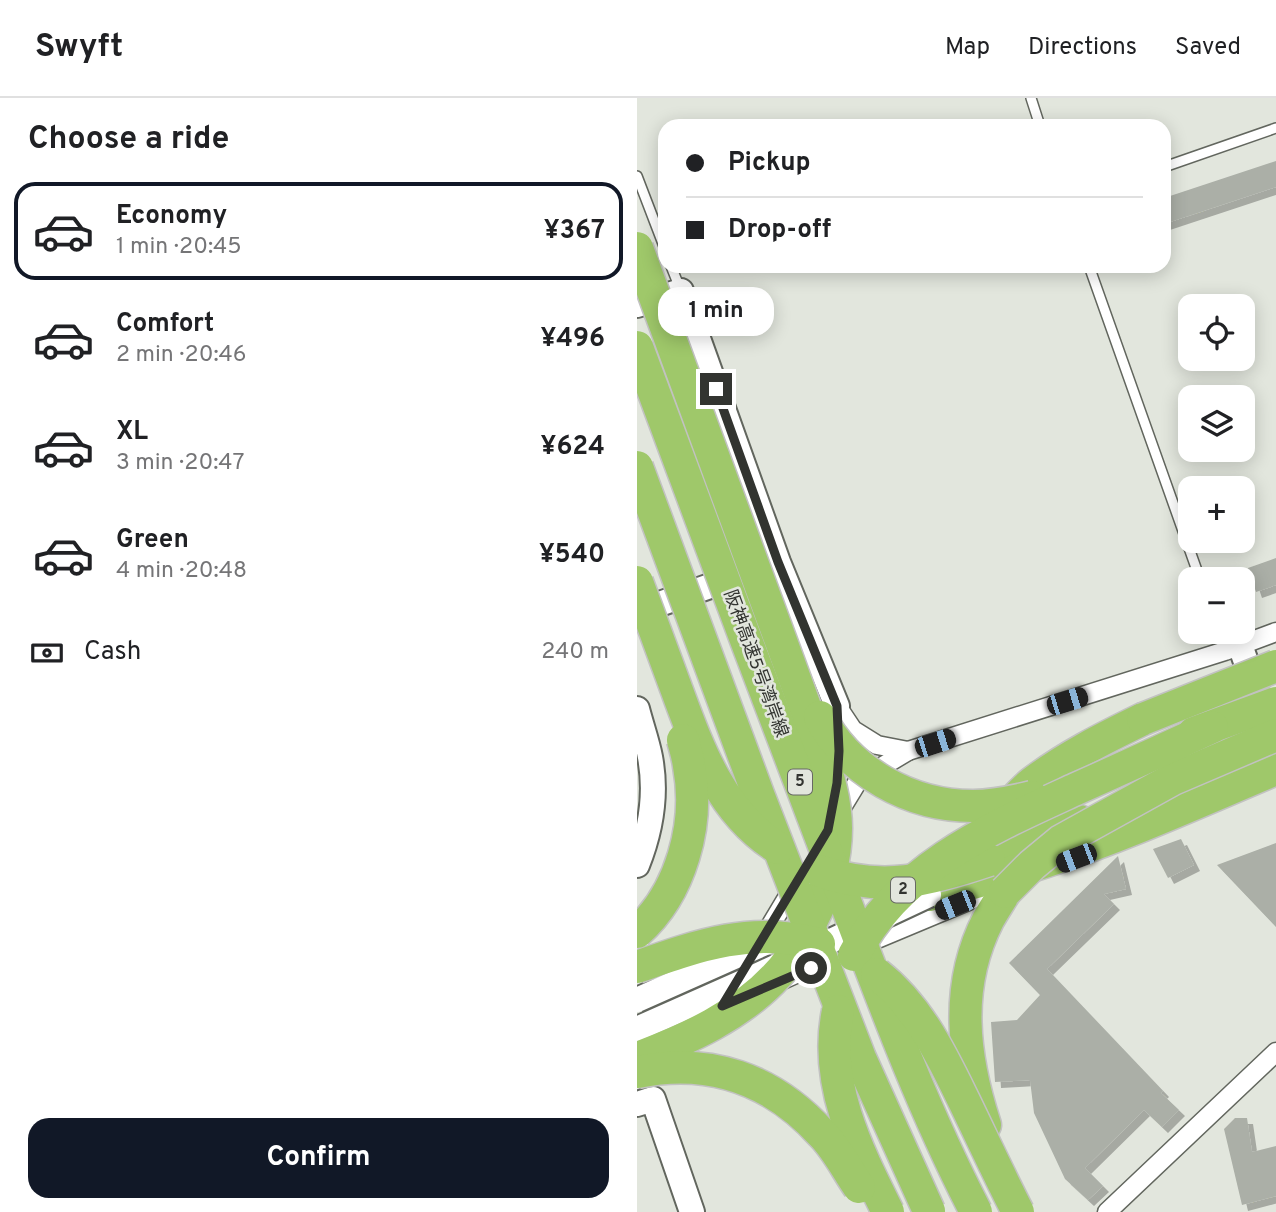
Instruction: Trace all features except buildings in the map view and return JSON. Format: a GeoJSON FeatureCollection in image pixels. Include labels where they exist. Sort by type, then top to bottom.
{"type":"FeatureCollection","features":[{"type":"Feature","properties":{"kind":"highway","name":"5"},"geometry":{"type":"LineString","coordinates":[[637,248],[815,734],[832,794],[836,825],[835,849],[818,907],[800,945],[779,974],[752,999],[717,1022],[637,1058]]}},
{"type":"Feature","properties":{"kind":"highway","name":"阪神高速5号湾岸線"},"geometry":{"type":"LineString","coordinates":[[637,347],[905,1058],[976,1212]]}},
{"type":"Feature","properties":{"kind":"highway"},"geometry":{"type":"LineString","coordinates":[[637,467],[758,794],[860,1058],[929,1212]]}},
{"type":"Feature","properties":{"kind":"highway","name":"2"},"geometry":{"type":"LineString","coordinates":[[637,582],[696,741],[727,800],[746,822],[770,843],[822,872],[851,880],[882,884],[952,873],[989,860],[1276,735]]}},
{"type":"Feature","properties":{"kind":"highway"},"geometry":{"type":"LineString","coordinates":[[637,596],[643,622],[681,733],[690,768],[691,801],[689,837],[678,876],[661,906],[637,932]]}},
{"type":"Feature","properties":{"kind":"highway","name":"2"},"geometry":{"type":"LineString","coordinates":[[768,605],[812,703],[841,750],[886,784],[943,804],[973,806],[1007,803],[1050,791],[1276,702]]}},
{"type":"Feature","properties":{"kind":"highway"},"geometry":{"type":"LineString","coordinates":[[977,845],[1002,813],[1030,785],[1099,740],[1143,719],[1276,666]]}},
{"type":"Feature","properties":{"kind":"highway","name":"2"},"geometry":{"type":"LineString","coordinates":[[888,1212],[848,1124],[838,1087],[835,1054],[836,1018],[844,981],[855,953],[870,928],[917,876],[987,831],[1212,727]]}},
{"type":"Feature","properties":{"kind":"highway"},"geometry":{"type":"LineString","coordinates":[[929,895],[994,878],[1060,856],[1126,832],[1276,769]]}},
{"type":"Feature","properties":{"kind":"highway","name":"2"},"geometry":{"type":"LineString","coordinates":[[1017,1211],[988,1135],[974,1091],[967,1056],[967,987],[974,953],[988,920],[1005,892],[1032,865],[1061,841],[1173,779]]}},
{"type":"Feature","properties":{"kind":"highway"},"geometry":{"type":"LineString","coordinates":[[637,967],[713,942],[741,937],[772,936],[832,947],[857,960],[880,975],[919,1017],[936,1045],[1017,1211]]}},
{"type":"Feature","properties":{"kind":"highway"},"geometry":{"type":"LineString","coordinates":[[637,1072],[691,1067],[718,1071],[746,1079],[775,1093],[801,1112],[825,1136],[875,1212]]}},
{"type":"Feature","properties":{"kind":"street"},"geometry":{"type":"LineString","coordinates":[[637,305],[681,290],[778,562],[837,706],[853,730],[877,745],[908,751]]}},
{"type":"Feature","properties":{"kind":"street"},"geometry":{"type":"LineString","coordinates":[[637,612],[778,562]]}},
{"type":"Feature","properties":{"kind":"street"},"geometry":{"type":"LineString","coordinates":[[692,1212],[645,1101],[722,1006],[858,781],[908,751],[1276,632]]}},
{"type":"Feature","properties":{"kind":"street"},"geometry":{"type":"LineString","coordinates":[[637,1029],[929,895],[1276,746],[1233,648]]}},
{"type":"Feature","properties":{"kind":"street"},"geometry":{"type":"LineString","coordinates":[[828,830],[837,783],[837,706]]}},
{"type":"Feature","properties":{"kind":"street"},"geometry":{"type":"LineString","coordinates":[[637,709],[650,756],[653,796],[649,831],[637,864]]}},
{"type":"Feature","properties":{"kind":"street"},"geometry":{"type":"LineString","coordinates":[[637,1000],[1276,711]]}},
{"type":"Feature","properties":{"kind":"street"},"geometry":{"type":"LineString","coordinates":[[722,1006],[931,915],[1221,801],[1276,776]]}},
{"type":"Feature","properties":{"kind":"street"},"geometry":{"type":"LineString","coordinates":[[773,920],[779,946],[800,961],[833,958]]}},
{"type":"Feature","properties":{"kind":"street"},"geometry":{"type":"LineString","coordinates":[[1107,1212],[1276,1052]]}},
{"type":"Feature","properties":{"kind":"lane"},"geometry":{"type":"LineString","coordinates":[[1031,98],[1038,119]]}},
{"type":"Feature","properties":{"kind":"lane"},"geometry":{"type":"LineString","coordinates":[[1171,165],[1276,128]]}},
{"type":"Feature","properties":{"kind":"lane"},"geometry":{"type":"LineString","coordinates":[[637,176],[658,231]]}},
{"type":"Feature","properties":{"kind":"lane"},"geometry":{"type":"LineString","coordinates":[[674,273],[681,290]]}},
{"type":"Feature","properties":{"kind":"lane"},"geometry":{"type":"LineString","coordinates":[[1091,273],[1196,567]]}},
{"type":"Feature","properties":{"kind":"lane"},"geometry":{"type":"LineString","coordinates":[[1230,644],[1233,648]]}},
{"type":"Feature","properties":{"kind":"route"},"geometry":{"type":"LineString","coordinates":[[716,389],[778,562],[837,706],[839,751],[837,783],[828,830],[722,1006],[811,968]]}}]}
